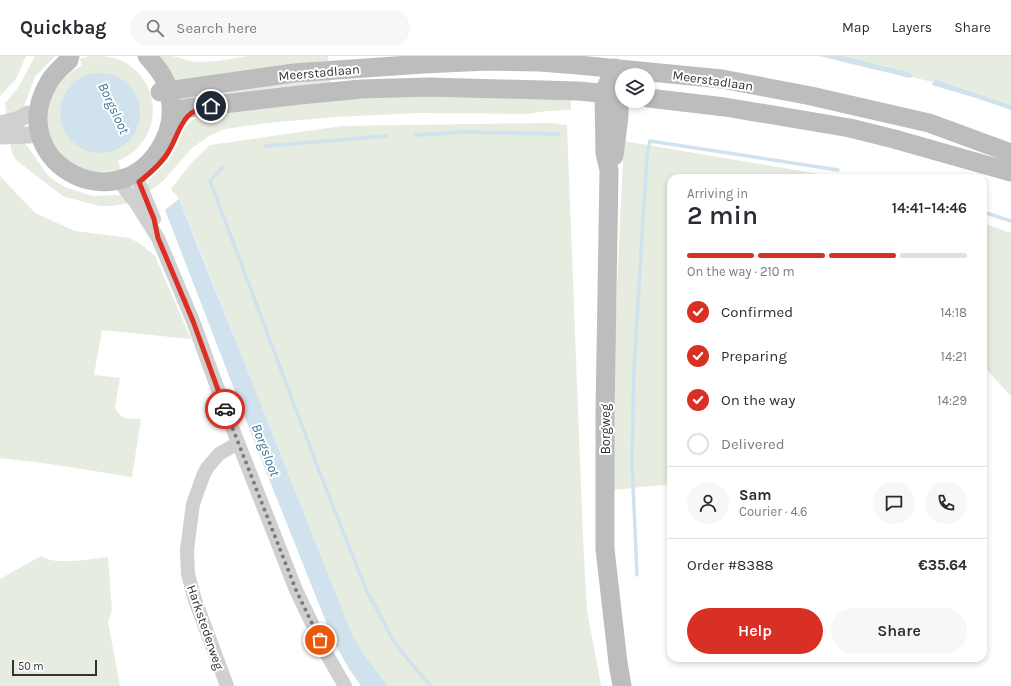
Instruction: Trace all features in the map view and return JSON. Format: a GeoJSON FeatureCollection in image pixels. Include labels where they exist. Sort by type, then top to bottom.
{"type":"FeatureCollection","features":[{"type":"Feature","properties":{"kind":"main road"},"geometry":{"type":"LineString","coordinates":[[64,56],[49,68],[41,78],[35,90],[28,114],[35,135],[36,149],[44,162],[54,173],[66,182],[80,188],[94,191],[109,191],[132,182],[152,171],[167,155],[172,146],[175,124],[164,92],[162,75],[147,56]]}},
{"type":"Feature","properties":{"kind":"main road"},"geometry":{"type":"LineString","coordinates":[[35,135],[44,91],[61,66],[69,60],[70,56]]}},
{"type":"Feature","properties":{"kind":"main road"},"geometry":{"type":"LineString","coordinates":[[132,182],[133,165],[147,151],[155,140],[158,132],[164,92],[144,64],[134,56]]}},
{"type":"Feature","properties":{"kind":"main road","name":"Meerstadlaan"},"geometry":{"type":"LineString","coordinates":[[164,92],[294,73],[423,64],[480,62],[616,62],[722,79],[856,105],[929,123],[1011,153]]}},
{"type":"Feature","properties":{"kind":"main road","name":"Meerstadlaan"},"geometry":{"type":"LineString","coordinates":[[175,124],[202,107],[361,89],[429,87],[615,94]]}},
{"type":"Feature","properties":{"kind":"main road","name":"Meerstadlaan"},"geometry":{"type":"LineString","coordinates":[[655,99],[725,107],[850,128],[1011,172]]}},
{"type":"Feature","properties":{"kind":"main road","name":"Borgweg"},"geometry":{"type":"LineString","coordinates":[[615,108],[615,153],[609,170],[605,414],[605,549],[622,686]]}},
{"type":"Feature","properties":{"kind":"street"},"geometry":{"type":"LineString","coordinates":[[0,124],[17,120],[28,114]]}},
{"type":"Feature","properties":{"kind":"street"},"geometry":{"type":"LineString","coordinates":[[0,136],[35,135]]}},
{"type":"Feature","properties":{"kind":"street"},"geometry":{"type":"LineString","coordinates":[[132,182],[136,203],[158,238],[193,321],[238,444],[296,590],[326,653],[345,686]]}},
{"type":"Feature","properties":{"kind":"street","name":"Harkstederweg"},"geometry":{"type":"LineString","coordinates":[[227,686],[192,593],[188,574],[187,550],[193,504],[203,476],[219,454],[238,444]]}},
{"type":"Feature","properties":{"kind":"shaded area"},"geometry":{"type":"Polygon","coordinates":[[[0,56],[26,56],[16,79],[0,96],[0,56]]]}},
{"type":"Feature","properties":{"kind":"shaded area"},"geometry":{"type":"Polygon","coordinates":[[[35,56],[55,56],[35,77],[22,111],[7,119],[5,103],[18,88],[35,56]]]}},
{"type":"Feature","properties":{"kind":"shaded area"},"geometry":{"type":"Polygon","coordinates":[[[90,56],[105,56],[127,64],[138,72],[146,83],[151,95],[153,108],[152,121],[148,133],[135,150],[118,161],[121,170],[93,173],[67,161],[50,139],[46,122],[51,96],[61,81],[74,70],[82,66],[80,59],[90,56]],[[71,85],[62,100],[60,117],[140,112],[136,96],[71,85]]]}},
{"type":"Feature","properties":{"kind":"shaded area"},"geometry":{"type":"Polygon","coordinates":[[[154,56],[172,56],[198,62],[218,61],[248,56],[328,56],[329,67],[175,81],[154,56]]]}},
{"type":"Feature","properties":{"kind":"shaded area"},"geometry":{"type":"Polygon","coordinates":[[[843,56],[1011,56],[1011,105],[934,79],[932,82],[912,77],[912,73],[843,56]]]}},
{"type":"Feature","properties":{"kind":"shaded area"},"geometry":{"type":"Polygon","coordinates":[[[330,74],[331,89],[175,106],[175,97],[330,74]]]}},
{"type":"Feature","properties":{"kind":"shaded area"},"geometry":{"type":"Polygon","coordinates":[[[571,95],[571,110],[526,114],[419,113],[335,117],[267,123],[225,129],[209,136],[192,148],[163,181],[147,193],[148,182],[169,160],[190,122],[203,114],[324,96],[571,95]]]}},
{"type":"Feature","properties":{"kind":"shaded area"},"geometry":{"type":"Polygon","coordinates":[[[550,123],[567,125],[587,610],[601,686],[388,686],[362,650],[349,627],[198,245],[179,199],[171,189],[192,162],[210,145],[342,126],[550,123]]]}},
{"type":"Feature","properties":{"kind":"shaded area"},"geometry":{"type":"Polygon","coordinates":[[[9,138],[24,143],[46,173],[65,187],[92,196],[122,196],[129,203],[112,206],[100,206],[65,197],[16,160],[12,153],[9,138]]]}},
{"type":"Feature","properties":{"kind":"shaded area"},"geometry":{"type":"Polygon","coordinates":[[[624,141],[819,174],[667,174],[667,484],[613,490],[614,351],[624,141]]]}},
{"type":"Feature","properties":{"kind":"shaded area"},"geometry":{"type":"Polygon","coordinates":[[[0,176],[35,213],[75,231],[130,238],[142,245],[155,256],[191,339],[102,330],[94,375],[120,378],[115,408],[123,417],[129,419],[141,419],[132,477],[0,458],[0,176]]]}},
{"type":"Feature","properties":{"kind":"shaded area"},"geometry":{"type":"Polygon","coordinates":[[[987,224],[1011,233],[1011,396],[987,370],[987,224]]]}},
{"type":"Feature","properties":{"kind":"shaded area"},"geometry":{"type":"Polygon","coordinates":[[[41,556],[55,561],[108,557],[112,610],[108,622],[120,686],[0,686],[0,579],[41,556]]]}},
{"type":"Feature","properties":{"kind":"water"},"geometry":{"type":"Polygon","coordinates":[[[819,56],[843,56],[912,73],[913,76],[910,78],[819,56]]]}},
{"type":"Feature","properties":{"kind":"water","name":"Borgsloot"},"geometry":{"type":"Polygon","coordinates":[[[100,73],[115,76],[128,85],[137,98],[140,113],[137,128],[128,141],[115,150],[100,153],[85,150],[72,141],[63,128],[60,113],[63,98],[72,85],[85,76],[100,73]]]}},
{"type":"Feature","properties":{"kind":"water"},"geometry":{"type":"Polygon","coordinates":[[[934,79],[1011,105],[1011,110],[932,85],[934,79]]]}},
{"type":"Feature","properties":{"kind":"water","name":"Borgsloot"},"geometry":{"type":"Polygon","coordinates":[[[179,199],[349,627],[362,650],[388,686],[361,686],[349,669],[334,642],[263,464],[165,210],[179,199]]]}},
{"type":"Feature","properties":{"kind":"waterway"},"geometry":{"type":"LineString","coordinates":[[416,135],[464,132],[559,134]]}},
{"type":"Feature","properties":{"kind":"waterway"},"geometry":{"type":"LineString","coordinates":[[266,146],[386,136]]}},
{"type":"Feature","properties":{"kind":"waterway"},"geometry":{"type":"LineString","coordinates":[[637,575],[632,462],[634,368],[647,155],[650,141],[838,170]]}},
{"type":"Feature","properties":{"kind":"waterway"},"geometry":{"type":"LineString","coordinates":[[222,168],[210,181],[318,468],[365,587],[392,638],[409,661],[431,686]]}},
{"type":"Feature","properties":{"kind":"waterway"},"geometry":{"type":"LineString","coordinates":[[987,213],[1011,221]]}},
{"type":"Feature","properties":{"kind":"way so far"},"geometry":{"type":"LineString","coordinates":[[225,409],[296,590],[320,640]]}},
{"type":"Feature","properties":{"kind":"route"},"geometry":{"type":"LineString","coordinates":[[211,106],[202,107],[186,118],[178,129],[167,155],[139,182],[154,219],[158,238],[193,321],[225,409]]}}]}
